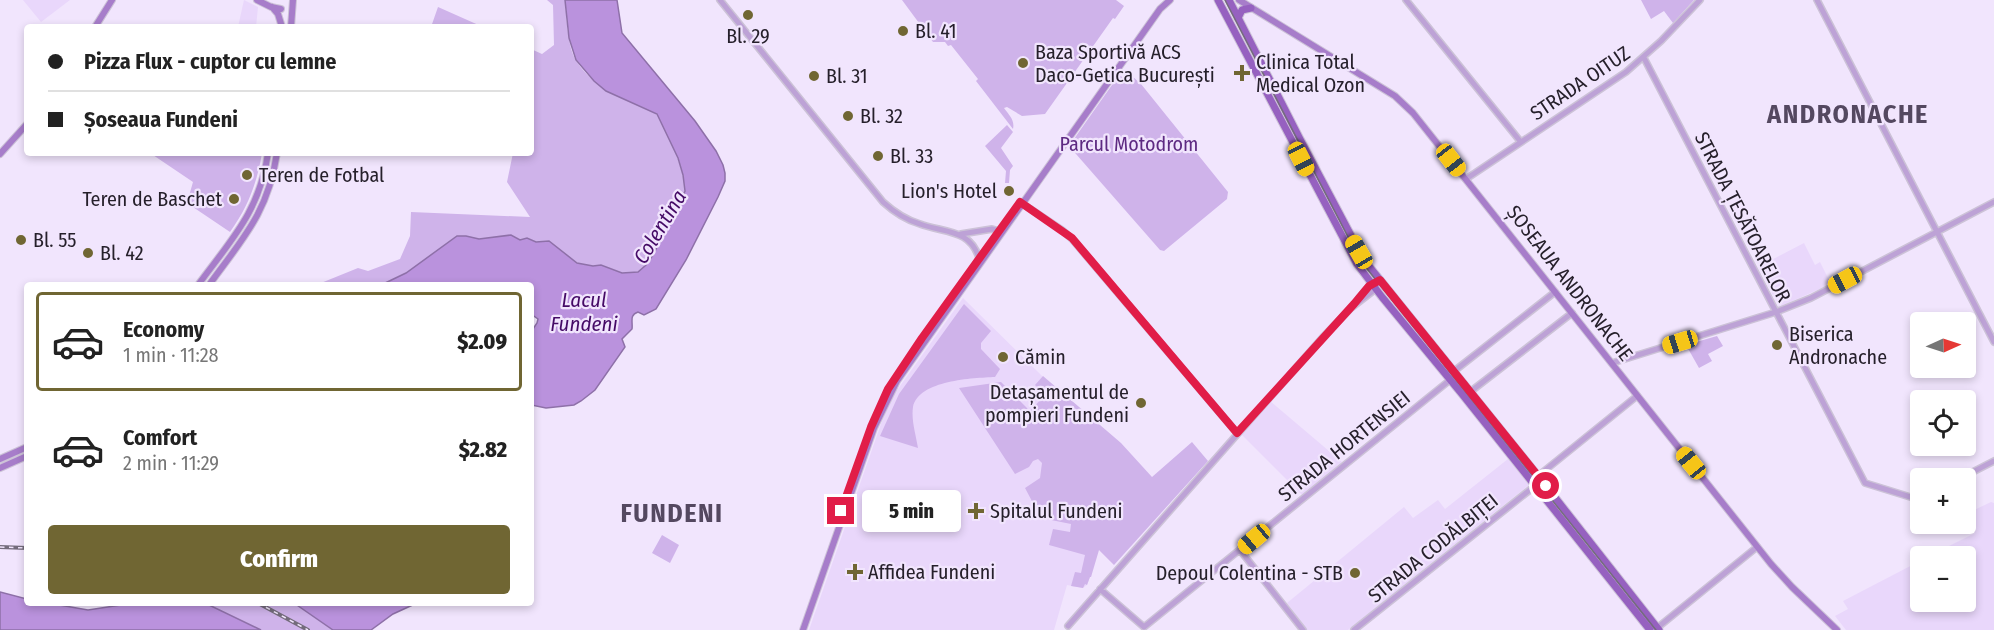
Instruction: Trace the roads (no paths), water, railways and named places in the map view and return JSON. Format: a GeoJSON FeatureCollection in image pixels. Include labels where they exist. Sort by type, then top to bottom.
{"type":"FeatureCollection","features":[{"type":"Feature","properties":{"kind":"main road"},"geometry":{"type":"LineString","coordinates":[[97,24],[112,0]]}},
{"type":"Feature","properties":{"kind":"main road"},"geometry":{"type":"LineString","coordinates":[[257,0],[281,13],[286,22],[291,23],[293,0]]}},
{"type":"Feature","properties":{"kind":"main road"},"geometry":{"type":"LineString","coordinates":[[801,630],[865,443],[884,398],[900,369],[1021,203],[1162,0]]}},
{"type":"Feature","properties":{"kind":"main road"},"geometry":{"type":"LineString","coordinates":[[801,630],[887,399],[913,356],[1021,203],[1160,9],[1170,0]]}},
{"type":"Feature","properties":{"kind":"main road"},"geometry":{"type":"LineString","coordinates":[[1218,0],[1344,241],[1373,286],[1451,376],[1655,629]]}},
{"type":"Feature","properties":{"kind":"main road"},"geometry":{"type":"LineString","coordinates":[[1229,0],[1364,260],[1451,376],[1470,392],[1538,476],[1655,629]]}},
{"type":"Feature","properties":{"kind":"main road","name":"ȘOSEAUA ANDRONACHE"},"geometry":{"type":"LineString","coordinates":[[1239,0],[1397,98],[1419,120],[1757,547],[1786,581],[1837,630]]}},
{"type":"Feature","properties":{"kind":"main road"},"geometry":{"type":"LineString","coordinates":[[281,13],[287,7],[291,10]]}},
{"type":"Feature","properties":{"kind":"main road"},"geometry":{"type":"LineString","coordinates":[[1238,18],[1241,11],[1251,8]]}},
{"type":"Feature","properties":{"kind":"main road"},"geometry":{"type":"LineString","coordinates":[[0,154],[24,127]]}},
{"type":"Feature","properties":{"kind":"main road"},"geometry":{"type":"LineString","coordinates":[[200,282],[249,214],[261,188],[267,156]]}},
{"type":"Feature","properties":{"kind":"main road"},"geometry":{"type":"LineString","coordinates":[[211,282],[261,211],[270,189],[276,156]]}},
{"type":"Feature","properties":{"kind":"main road"},"geometry":{"type":"LineString","coordinates":[[2,458],[24,448]]}},
{"type":"Feature","properties":{"kind":"main road"},"geometry":{"type":"LineString","coordinates":[[3,467],[24,458]]}},
{"type":"Feature","properties":{"kind":"street"},"geometry":{"type":"LineString","coordinates":[[720,0],[883,202],[910,220],[959,234],[972,242],[979,258]]}},
{"type":"Feature","properties":{"kind":"street"},"geometry":{"type":"LineString","coordinates":[[1406,0],[1520,141]]}},
{"type":"Feature","properties":{"kind":"street","name":"STRADA OITUZ"},"geometry":{"type":"LineString","coordinates":[[1466,179],[1520,141],[1601,90],[1644,58],[1700,0]]}},
{"type":"Feature","properties":{"kind":"street"},"geometry":{"type":"LineString","coordinates":[[1817,0],[1994,342]]}},
{"type":"Feature","properties":{"kind":"street","name":"STRADA ȚESĂTOARELOR"},"geometry":{"type":"LineString","coordinates":[[1644,58],[1867,485],[1910,497]]}},
{"type":"Feature","properties":{"kind":"street"},"geometry":{"type":"LineString","coordinates":[[1612,363],[1776,312],[1811,298],[1994,202]]}},
{"type":"Feature","properties":{"kind":"street"},"geometry":{"type":"LineString","coordinates":[[1021,203],[1072,238],[1237,433]]}},
{"type":"Feature","properties":{"kind":"street"},"geometry":{"type":"LineString","coordinates":[[959,234],[999,231]]}},
{"type":"Feature","properties":{"kind":"street"},"geometry":{"type":"LineString","coordinates":[[1068,626],[1237,433],[1354,304],[1380,280]]}},
{"type":"Feature","properties":{"kind":"street","name":"STRADA HORTENSIEI"},"geometry":{"type":"LineString","coordinates":[[1100,589],[1144,627],[1555,292]]}},
{"type":"Feature","properties":{"kind":"street"},"geometry":{"type":"LineString","coordinates":[[1470,392],[1572,313]]}},
{"type":"Feature","properties":{"kind":"street"},"geometry":{"type":"LineString","coordinates":[[1538,476],[1638,396]]}},
{"type":"Feature","properties":{"kind":"street"},"geometry":{"type":"LineString","coordinates":[[1976,470],[1994,461]]}},
{"type":"Feature","properties":{"kind":"street","name":"STRADA CODĂLBIȚEI"},"geometry":{"type":"LineString","coordinates":[[1354,630],[1531,489]]}},
{"type":"Feature","properties":{"kind":"street"},"geometry":{"type":"LineString","coordinates":[[1655,629],[1757,547]]}},
{"type":"Feature","properties":{"kind":"street"},"geometry":{"type":"LineString","coordinates":[[1240,550],[1303,630]]}},
{"type":"Feature","properties":{"kind":"water","name":"Lacul Fundeni"},"geometry":{"type":"Polygon","coordinates":[[[565,0],[617,0],[622,33],[695,121],[716,151],[723,165],[725,181],[686,260],[656,309],[644,315],[638,312],[633,315],[632,329],[622,339],[625,347],[595,390],[574,405],[546,408],[534,406],[534,328],[538,319],[534,316],[534,282],[387,282],[406,273],[457,236],[479,239],[511,235],[520,240],[527,238],[536,242],[549,241],[577,263],[601,265],[622,273],[638,272],[646,265],[685,191],[678,158],[657,114],[606,91],[594,81],[576,60],[569,38],[565,0]]]}},
{"type":"Feature","properties":{"kind":"water"},"geometry":{"type":"Polygon","coordinates":[[[0,592],[24,598],[24,606],[65,606],[88,610],[114,606],[211,606],[261,630],[0,630],[0,592]]]}},
{"type":"Feature","properties":{"kind":"water"},"geometry":{"type":"Polygon","coordinates":[[[298,606],[410,606],[393,614],[371,630],[333,630],[298,606]]]}},
{"type":"Feature","properties":{"kind":"tram line"},"geometry":{"type":"LineString","coordinates":[[1225,0],[1360,260],[1656,630]]}},
{"type":"Feature","properties":{"kind":"railway"},"geometry":{"type":"LineString","coordinates":[[0,547],[24,548]]}},
{"type":"Feature","properties":{"kind":"railway"},"geometry":{"type":"LineString","coordinates":[[264,606],[308,630]]}},
{"type":"Feature","properties":{"kind":"place","name":"Bl. 29"},"geometry":{"type":"Point","coordinates":[748,15]}},
{"type":"Feature","properties":{"kind":"place","name":"Bl. 41"},"geometry":{"type":"Point","coordinates":[903,31]}},
{"type":"Feature","properties":{"kind":"place","name":"Baza Sportivă ACS Daco-Getica București"},"geometry":{"type":"Point","coordinates":[1023,63]}},
{"type":"Feature","properties":{"kind":"place","name":"Clinica Total Medical Ozon"},"geometry":{"type":"Point","coordinates":[1242,73]}},
{"type":"Feature","properties":{"kind":"place","name":"Bl. 31"},"geometry":{"type":"Point","coordinates":[814,76]}},
{"type":"Feature","properties":{"kind":"place","name":"Bl. 32"},"geometry":{"type":"Point","coordinates":[848,116]}},
{"type":"Feature","properties":{"kind":"place","name":"Bl. 33"},"geometry":{"type":"Point","coordinates":[878,156]}},
{"type":"Feature","properties":{"kind":"place","name":"Teren de Fotbal"},"geometry":{"type":"Point","coordinates":[247,175]}},
{"type":"Feature","properties":{"kind":"place","name":"Lion's Hotel"},"geometry":{"type":"Point","coordinates":[1009,191]}},
{"type":"Feature","properties":{"kind":"place","name":"Teren de Baschet"},"geometry":{"type":"Point","coordinates":[234,199]}},
{"type":"Feature","properties":{"kind":"place","name":"Bl. 55"},"geometry":{"type":"Point","coordinates":[21,240]}},
{"type":"Feature","properties":{"kind":"place","name":"Bl. 42"},"geometry":{"type":"Point","coordinates":[88,253]}},
{"type":"Feature","properties":{"kind":"place","name":"Biserica Andronache"},"geometry":{"type":"Point","coordinates":[1777,345]}},
{"type":"Feature","properties":{"kind":"place","name":"Cămin"},"geometry":{"type":"Point","coordinates":[1003,357]}},
{"type":"Feature","properties":{"kind":"place","name":"Detașamentul de pompieri Fundeni"},"geometry":{"type":"Point","coordinates":[1141,403]}},
{"type":"Feature","properties":{"kind":"place","name":"Spitalul Fundeni"},"geometry":{"type":"Point","coordinates":[976,511]}},
{"type":"Feature","properties":{"kind":"place","name":"Affidea Fundeni"},"geometry":{"type":"Point","coordinates":[855,572]}},
{"type":"Feature","properties":{"kind":"place","name":"Depoul Colentina - STB"},"geometry":{"type":"Point","coordinates":[1355,573]}},
{"type":"Feature","properties":{"kind":"district","name":"ANDRONACHE"},"geometry":{"type":"Point","coordinates":[1848,114]}},
{"type":"Feature","properties":{"kind":"district","name":"FUNDENI"},"geometry":{"type":"Point","coordinates":[672,513]}},
{"type":"Feature","properties":{"kind":"park label","name":"Parcul Motodrom"},"geometry":{"type":"Point","coordinates":[1129,144]}},
{"type":"Feature","properties":{"kind":"water label","name":"Colentina"},"geometry":{"type":"Point","coordinates":[660,227]}}]}
